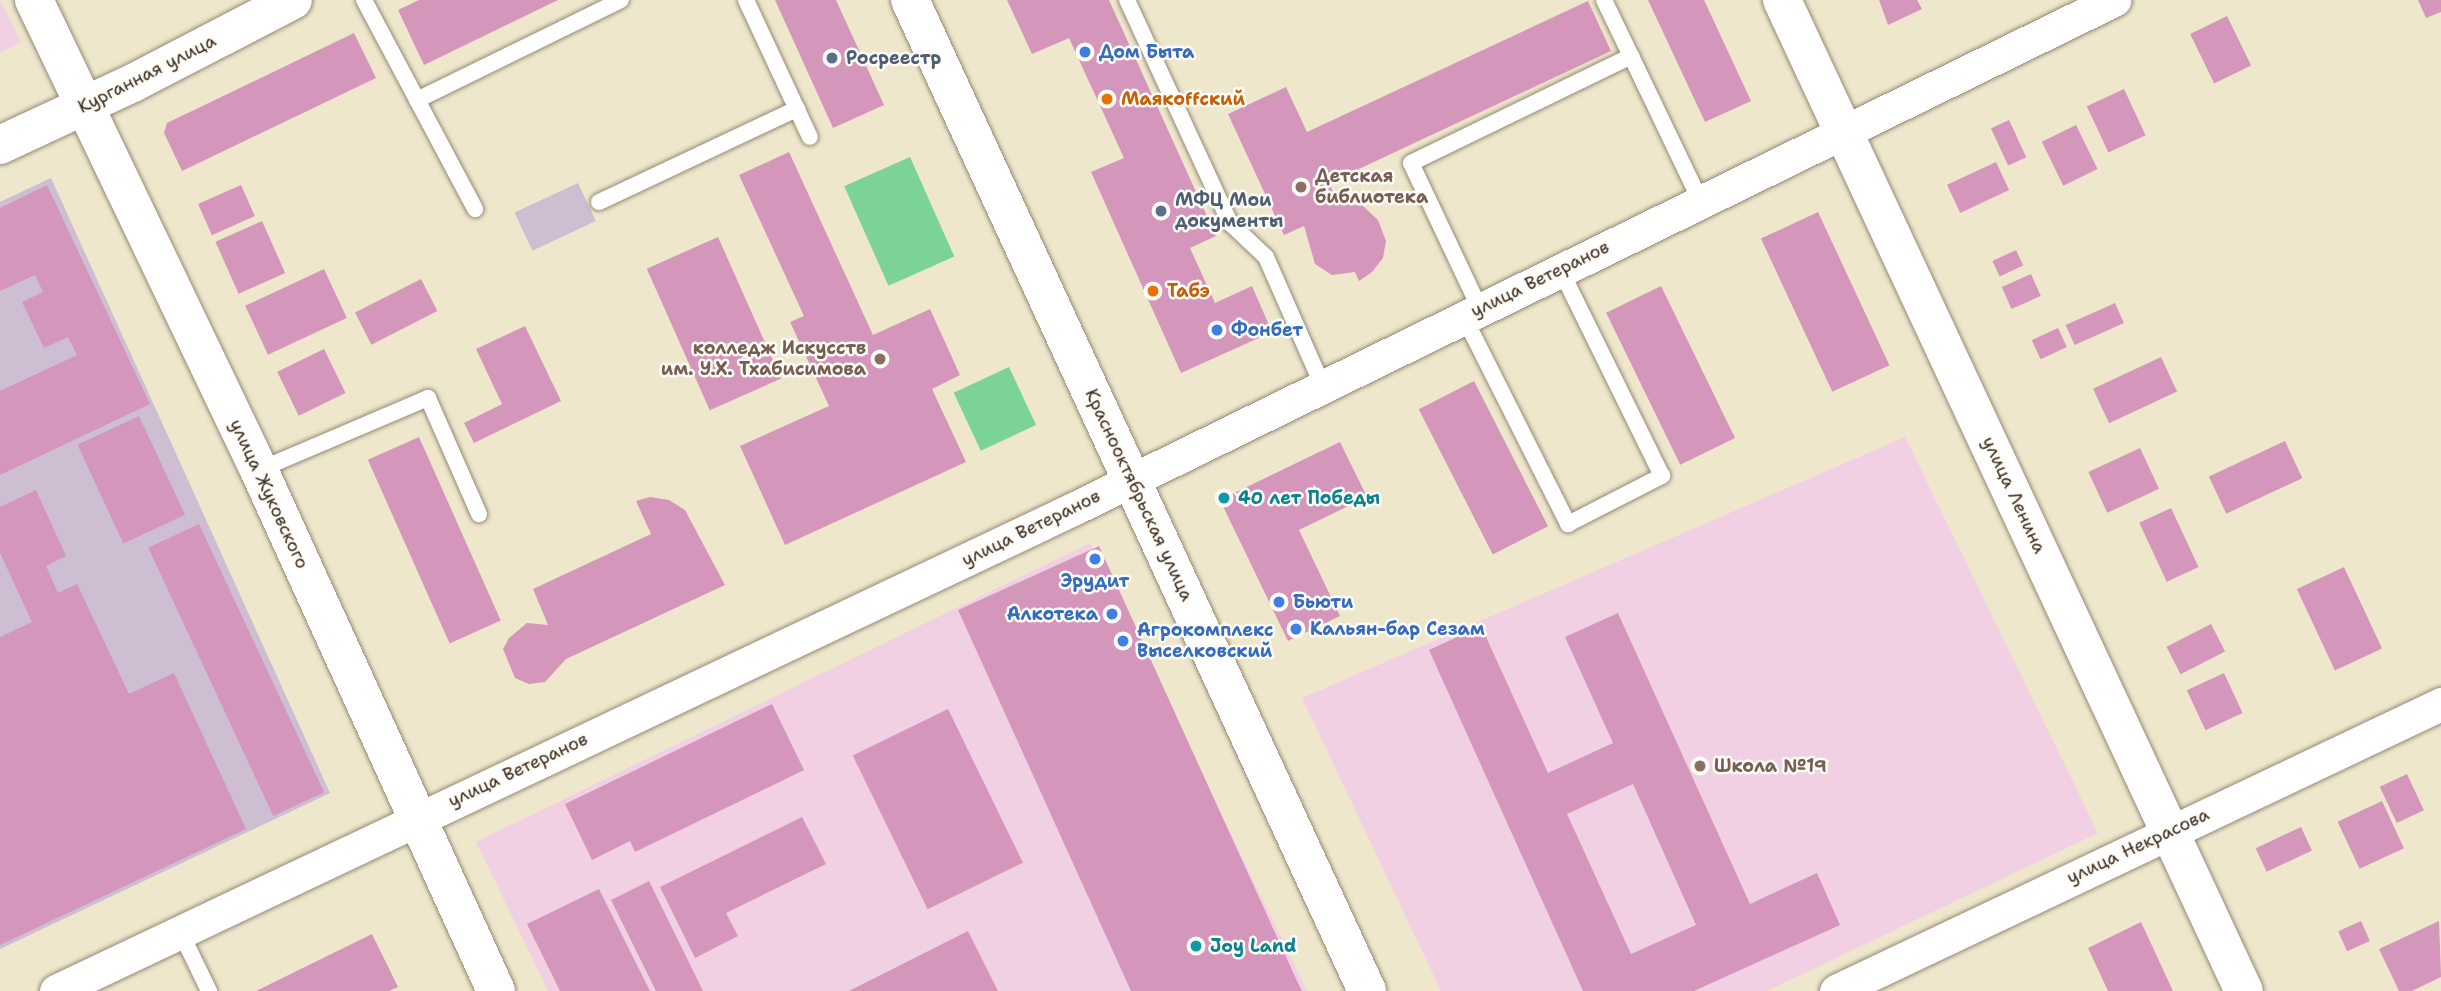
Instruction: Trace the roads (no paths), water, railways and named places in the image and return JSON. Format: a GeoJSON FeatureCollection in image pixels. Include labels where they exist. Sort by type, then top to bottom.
{"type":"FeatureCollection","features":[{"type":"Feature","properties":{"kind":"street","name":"улица Жуковского"},"geometry":{"type":"LineString","coordinates":[[34,0],[259,470],[496,991]]}},
{"type":"Feature","properties":{"kind":"street","name":"Курганная улица"},"geometry":{"type":"LineString","coordinates":[[0,145],[87,106],[293,0]]}},
{"type":"Feature","properties":{"kind":"street","name":"Краснооктябрьская улица"},"geometry":{"type":"LineString","coordinates":[[910,0],[1367,991]]}},
{"type":"Feature","properties":{"kind":"street","name":"улица Ленина"},"geometry":{"type":"LineString","coordinates":[[1782,0],[2172,830],[2244,991]]}},
{"type":"Feature","properties":{"kind":"street","name":"улица Ветеранов"},"geometry":{"type":"LineString","coordinates":[[56,991],[417,817],[1132,480],[1843,130],[2115,0]]}},
{"type":"Feature","properties":{"kind":"street","name":"улица Некрасова"},"geometry":{"type":"LineString","coordinates":[[1836,991],[2441,704]]}},
{"type":"Feature","properties":{"kind":"lane"},"geometry":{"type":"LineString","coordinates":[[363,0],[475,209]]}},
{"type":"Feature","properties":{"kind":"lane"},"geometry":{"type":"LineString","coordinates":[[417,100],[621,0]]}},
{"type":"Feature","properties":{"kind":"lane"},"geometry":{"type":"LineString","coordinates":[[746,0],[810,137]]}},
{"type":"Feature","properties":{"kind":"lane"},"geometry":{"type":"LineString","coordinates":[[1126,0],[1230,223],[1266,257],[1323,387]]}},
{"type":"Feature","properties":{"kind":"lane"},"geometry":{"type":"LineString","coordinates":[[1604,0],[1700,200]]}},
{"type":"Feature","properties":{"kind":"lane"},"geometry":{"type":"LineString","coordinates":[[1560,269],[1662,476],[1568,524],[1472,313],[1411,163],[1631,56]]}},
{"type":"Feature","properties":{"kind":"lane"},"geometry":{"type":"LineString","coordinates":[[599,202],[797,108]]}},
{"type":"Feature","properties":{"kind":"lane"},"geometry":{"type":"LineString","coordinates":[[259,470],[428,398],[479,514]]}},
{"type":"Feature","properties":{"kind":"lane"},"geometry":{"type":"LineString","coordinates":[[180,931],[209,991]]}},
{"type":"Feature","properties":{"kind":"place","name":"Дом Быта"},"geometry":{"type":"Point","coordinates":[1085,52]}},
{"type":"Feature","properties":{"kind":"place","name":"Росреестр"},"geometry":{"type":"Point","coordinates":[832,58]}},
{"type":"Feature","properties":{"kind":"place","name":"Маякоffский"},"geometry":{"type":"Point","coordinates":[1107,99]}},
{"type":"Feature","properties":{"kind":"place","name":"Детская библиотека"},"geometry":{"type":"Point","coordinates":[1301,187]}},
{"type":"Feature","properties":{"kind":"place","name":"МФЦ Мои документы"},"geometry":{"type":"Point","coordinates":[1161,211]}},
{"type":"Feature","properties":{"kind":"place","name":"Табэ"},"geometry":{"type":"Point","coordinates":[1153,291]}},
{"type":"Feature","properties":{"kind":"place","name":"Фонбет"},"geometry":{"type":"Point","coordinates":[1217,330]}},
{"type":"Feature","properties":{"kind":"place","name":"колледж Искусств им. У.Х. Тхабисимова"},"geometry":{"type":"Point","coordinates":[880,359]}},
{"type":"Feature","properties":{"kind":"place","name":"40 лет Победы"},"geometry":{"type":"Point","coordinates":[1224,498]}},
{"type":"Feature","properties":{"kind":"place","name":"Эрудит"},"geometry":{"type":"Point","coordinates":[1095,559]}},
{"type":"Feature","properties":{"kind":"place","name":"Бьюти"},"geometry":{"type":"Point","coordinates":[1279,602]}},
{"type":"Feature","properties":{"kind":"place","name":"Алкотека"},"geometry":{"type":"Point","coordinates":[1112,614]}},
{"type":"Feature","properties":{"kind":"place","name":"Кальян-бар Сезам"},"geometry":{"type":"Point","coordinates":[1296,629]}},
{"type":"Feature","properties":{"kind":"place","name":"Агрокомплекс Выселковский"},"geometry":{"type":"Point","coordinates":[1123,641]}},
{"type":"Feature","properties":{"kind":"place","name":"Школа №19"},"geometry":{"type":"Point","coordinates":[1700,766]}},
{"type":"Feature","properties":{"kind":"place","name":"Joy Land"},"geometry":{"type":"Point","coordinates":[1196,946]}}]}
